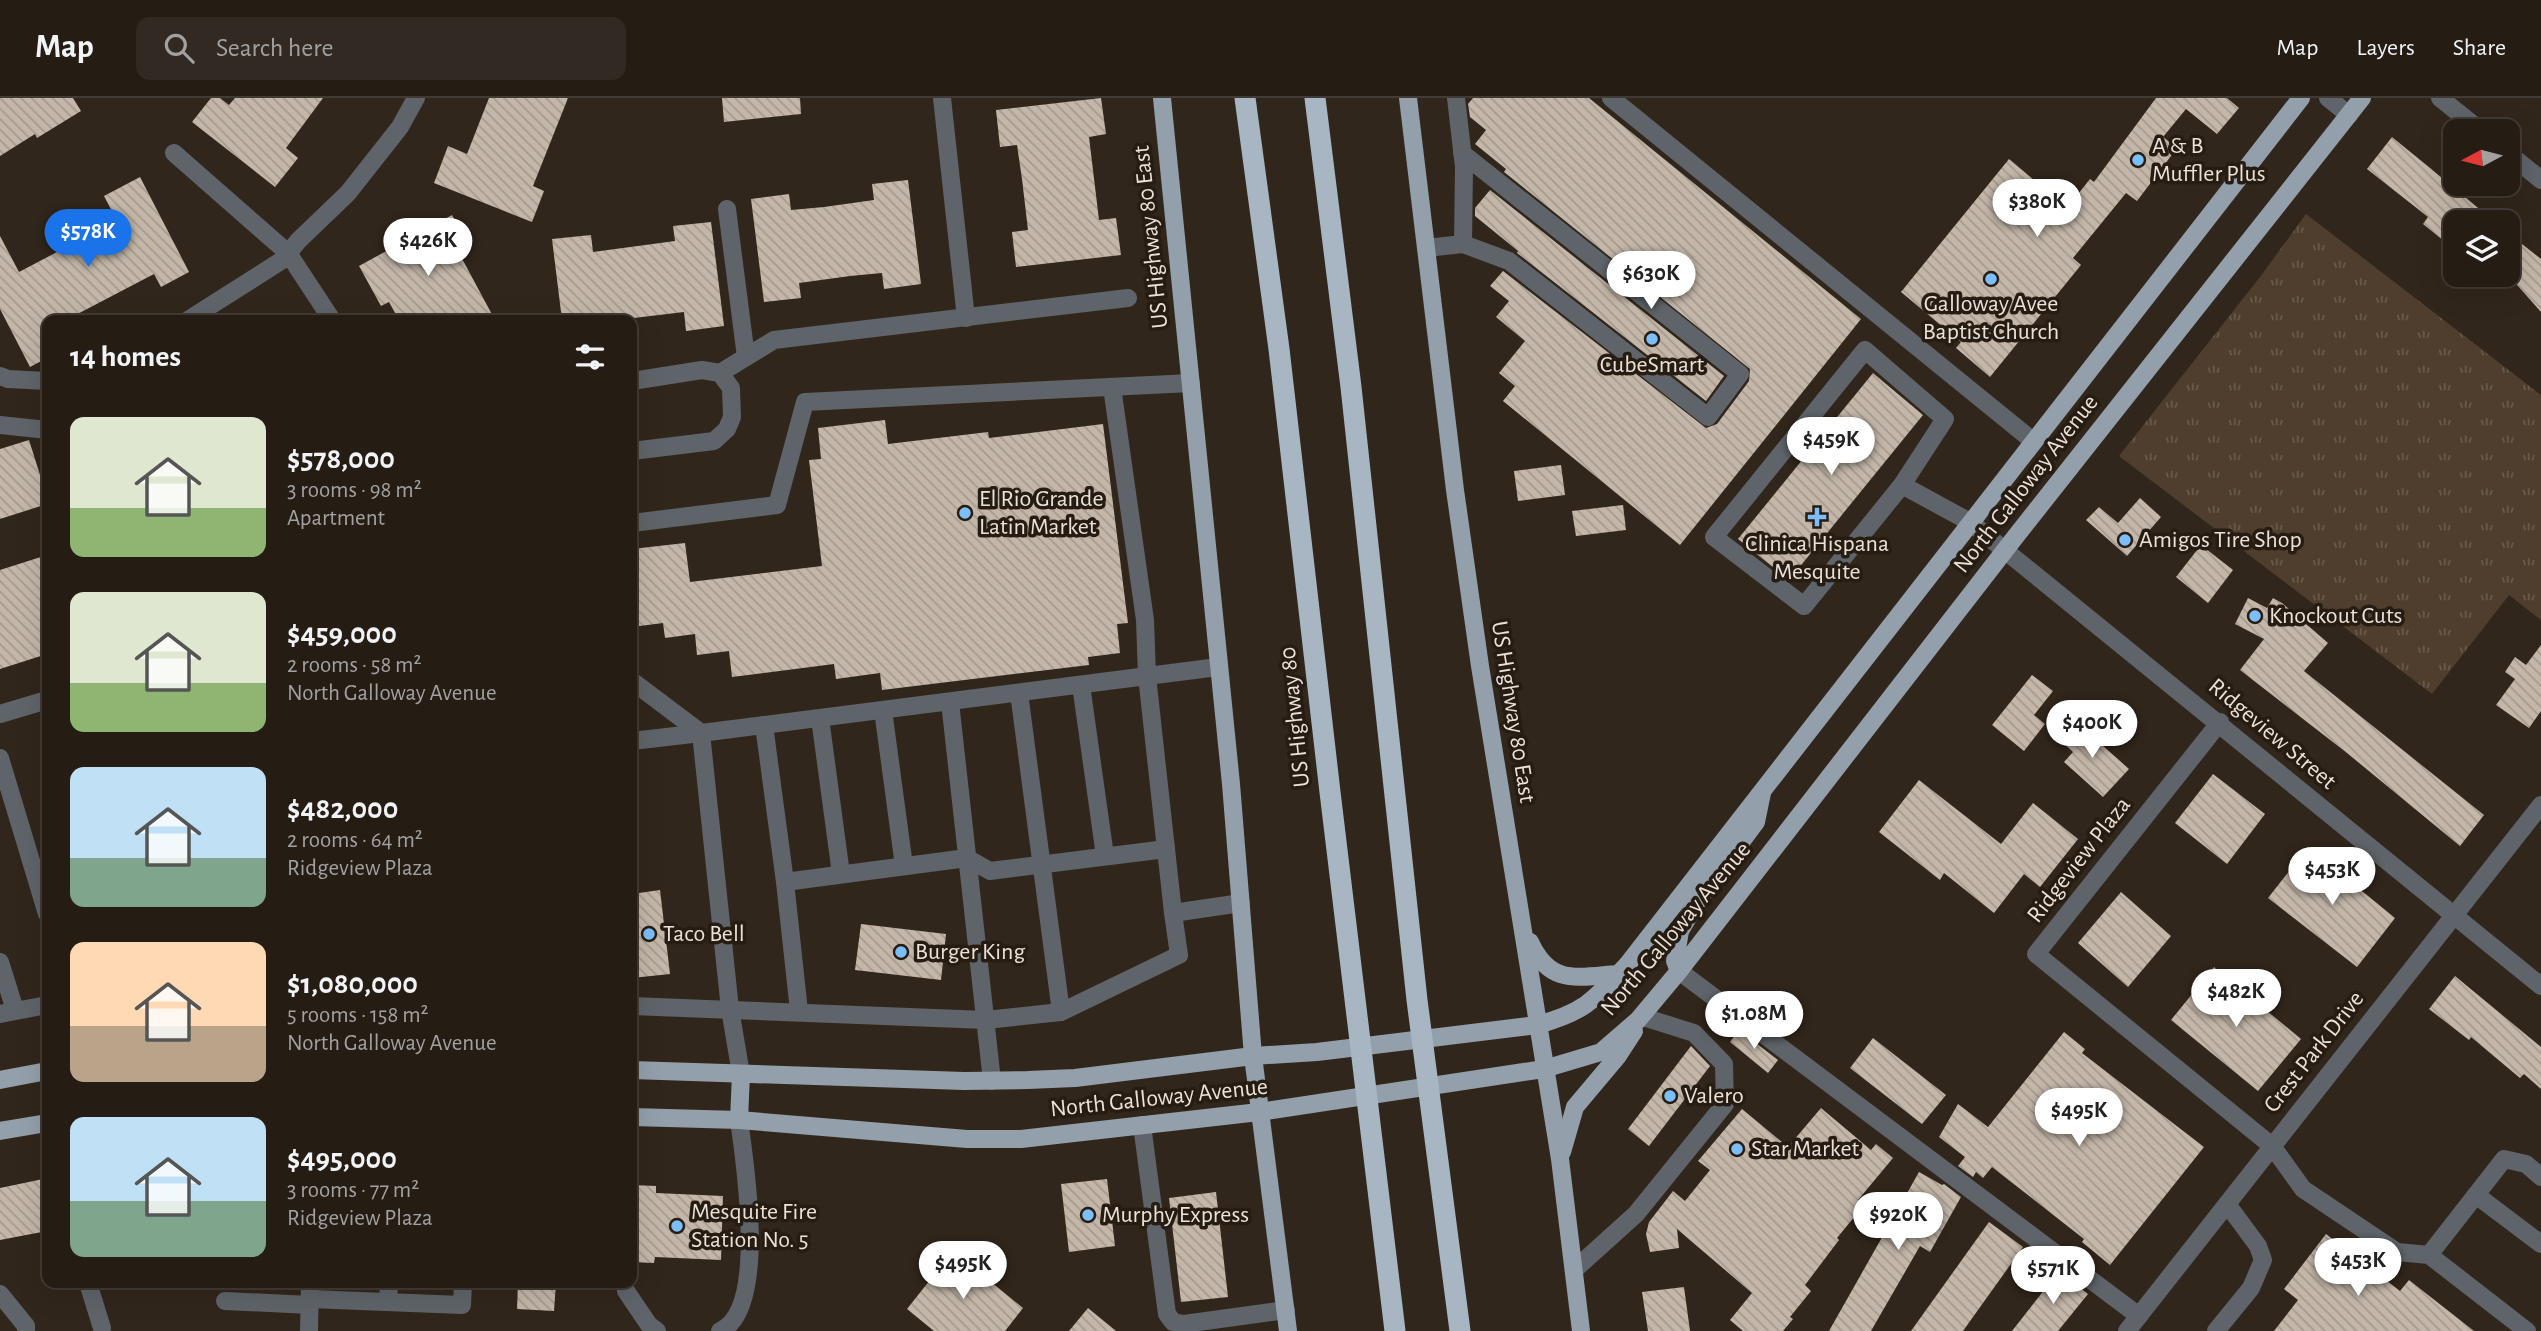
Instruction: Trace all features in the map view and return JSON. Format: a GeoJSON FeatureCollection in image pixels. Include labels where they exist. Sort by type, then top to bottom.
{"type":"FeatureCollection","features":[{"type":"Feature","properties":{"kind":"highway","name":"US Highway 80"},"geometry":{"type":"LineString","coordinates":[[1245,98],[1281,363],[1395,1331]]}},
{"type":"Feature","properties":{"kind":"highway"},"geometry":{"type":"LineString","coordinates":[[1315,98],[1353,401],[1417,1000],[1460,1331]]}},
{"type":"Feature","properties":{"kind":"main road","name":"US Highway 80 East"},"geometry":{"type":"LineString","coordinates":[[1162,98],[1241,903],[1253,1056],[1288,1331]]}},
{"type":"Feature","properties":{"kind":"main road","name":"US Highway 80 East"},"geometry":{"type":"LineString","coordinates":[[1408,98],[1455,489],[1560,1159],[1581,1331]]}},
{"type":"Feature","properties":{"kind":"main road","name":"North Galloway Avenue"},"geometry":{"type":"LineString","coordinates":[[637,1070],[992,1080],[1075,1078],[1537,1025],[1581,1010],[1618,974],[2301,98]]}},
{"type":"Feature","properties":{"kind":"main road","name":"North Galloway Avenue"},"geometry":{"type":"LineString","coordinates":[[637,1117],[739,1120],[967,1139],[1021,1139],[1331,1102],[1544,1069],[1601,1052],[1638,1020],[1678,971],[2005,549],[2362,98]]}},
{"type":"Feature","properties":{"kind":"main road"},"geometry":{"type":"LineString","coordinates":[[1678,971],[1675,953],[1680,931],[1698,900],[1756,822],[1762,790]]}},
{"type":"Feature","properties":{"kind":"main road"},"geometry":{"type":"LineString","coordinates":[[1521,923],[1538,960],[1546,968],[1564,976],[1618,974]]}},
{"type":"Feature","properties":{"kind":"main road"},"geometry":{"type":"LineString","coordinates":[[1560,1159],[1575,1107],[1617,1057],[1657,997]]}},
{"type":"Feature","properties":{"kind":"main road"},"geometry":{"type":"LineString","coordinates":[[0,1080],[42,1072]]}},
{"type":"Feature","properties":{"kind":"main road"},"geometry":{"type":"LineString","coordinates":[[739,1120],[741,1074]]}},
{"type":"Feature","properties":{"kind":"main road"},"geometry":{"type":"LineString","coordinates":[[0,1131],[42,1124]]}},
{"type":"Feature","properties":{"kind":"street"},"geometry":{"type":"LineString","coordinates":[[196,315],[284,259],[348,193],[400,127],[416,98]]}},
{"type":"Feature","properties":{"kind":"street"},"geometry":{"type":"LineString","coordinates":[[942,98],[966,318]]}},
{"type":"Feature","properties":{"kind":"street"},"geometry":{"type":"LineString","coordinates":[[1456,98],[1462,153],[1463,243]]}},
{"type":"Feature","properties":{"kind":"street"},"geometry":{"type":"LineString","coordinates":[[1611,98],[2034,441]]}},
{"type":"Feature","properties":{"kind":"street"},"geometry":{"type":"LineString","coordinates":[[2328,98],[2348,115]]}},
{"type":"Feature","properties":{"kind":"street"},"geometry":{"type":"LineString","coordinates":[[2440,98],[2466,119]]}},
{"type":"Feature","properties":{"kind":"street"},"geometry":{"type":"LineString","coordinates":[[174,153],[288,253],[329,315]]}},
{"type":"Feature","properties":{"kind":"street"},"geometry":{"type":"LineString","coordinates":[[1426,248],[1463,243],[1508,261],[1708,417],[1740,374],[1462,153]]}},
{"type":"Feature","properties":{"kind":"street"},"geometry":{"type":"LineString","coordinates":[[2520,163],[2541,180]]}},
{"type":"Feature","properties":{"kind":"street"},"geometry":{"type":"LineString","coordinates":[[727,209],[746,357]]}},
{"type":"Feature","properties":{"kind":"street"},"geometry":{"type":"LineString","coordinates":[[637,380],[702,370],[720,373],[774,340],[1128,298]]}},
{"type":"Feature","properties":{"kind":"street"},"geometry":{"type":"LineString","coordinates":[[1865,350],[1945,419],[1902,485],[1804,607],[1714,537],[1865,350]]}},
{"type":"Feature","properties":{"kind":"street"},"geometry":{"type":"LineString","coordinates":[[637,450],[714,441],[727,429],[732,416],[731,388],[720,373]]}},
{"type":"Feature","properties":{"kind":"street"},"geometry":{"type":"LineString","coordinates":[[0,376],[42,381]]}},
{"type":"Feature","properties":{"kind":"street"},"geometry":{"type":"LineString","coordinates":[[637,522],[777,505],[805,402],[1191,383]]}},
{"type":"Feature","properties":{"kind":"street"},"geometry":{"type":"LineString","coordinates":[[637,1006],[986,1020],[1060,1012],[1179,954],[1147,676],[1144,620],[1112,387]]}},
{"type":"Feature","properties":{"kind":"street"},"geometry":{"type":"LineString","coordinates":[[0,425],[42,429]]}},
{"type":"Feature","properties":{"kind":"street","name":"Ridgeview Street"},"geometry":{"type":"LineString","coordinates":[[1902,485],[1970,522],[2005,549],[2541,986]]}},
{"type":"Feature","properties":{"kind":"street"},"geometry":{"type":"LineString","coordinates":[[637,740],[1218,667]]}},
{"type":"Feature","properties":{"kind":"street"},"geometry":{"type":"LineString","coordinates":[[637,685],[701,733],[730,1009],[741,1074]]}},
{"type":"Feature","properties":{"kind":"street"},"geometry":{"type":"LineString","coordinates":[[1081,685],[1105,856]]}},
{"type":"Feature","properties":{"kind":"street"},"geometry":{"type":"LineString","coordinates":[[1019,693],[1060,1012]]}},
{"type":"Feature","properties":{"kind":"street"},"geometry":{"type":"LineString","coordinates":[[0,713],[42,701]]}},
{"type":"Feature","properties":{"kind":"street"},"geometry":{"type":"LineString","coordinates":[[950,702],[992,1080]]}},
{"type":"Feature","properties":{"kind":"street"},"geometry":{"type":"LineString","coordinates":[[883,710],[904,866]]}},
{"type":"Feature","properties":{"kind":"street"},"geometry":{"type":"LineString","coordinates":[[820,718],[841,874]]}},
{"type":"Feature","properties":{"kind":"street","name":"Ridgeview Plaza"},"geometry":{"type":"LineString","coordinates":[[2220,722],[2036,954],[2272,1146]]}},
{"type":"Feature","properties":{"kind":"street"},"geometry":{"type":"LineString","coordinates":[[764,725],[799,1011]]}},
{"type":"Feature","properties":{"kind":"street"},"geometry":{"type":"LineString","coordinates":[[0,758],[42,897]]}},
{"type":"Feature","properties":{"kind":"street","name":"Crest Park Drive"},"geometry":{"type":"LineString","coordinates":[[2127,1331],[2541,805]]}},
{"type":"Feature","properties":{"kind":"street"},"geometry":{"type":"LineString","coordinates":[[785,882],[967,858],[990,870],[1166,849]]}},
{"type":"Feature","properties":{"kind":"street"},"geometry":{"type":"LineString","coordinates":[[1173,914],[1241,903]]}},
{"type":"Feature","properties":{"kind":"street"},"geometry":{"type":"LineString","coordinates":[[0,962],[8,1012],[42,1006]]}},
{"type":"Feature","properties":{"kind":"street"},"geometry":{"type":"LineString","coordinates":[[1678,971],[2139,1316]]}},
{"type":"Feature","properties":{"kind":"street"},"geometry":{"type":"LineString","coordinates":[[1574,1270],[1636,1214],[1725,1104],[1724,1064],[1694,1033],[1643,1017]]}},
{"type":"Feature","properties":{"kind":"street"},"geometry":{"type":"LineString","coordinates":[[720,1331],[726,1328],[741,1307],[747,1281],[749,1191],[739,1120]]}},
{"type":"Feature","properties":{"kind":"street"},"geometry":{"type":"LineString","coordinates":[[1142,1125],[1167,1314],[1173,1322],[1184,1324],[1286,1310]]}},
{"type":"Feature","properties":{"kind":"street"},"geometry":{"type":"LineString","coordinates":[[2272,1146],[2303,1189],[2397,1252],[2429,1255],[2526,1331]]}},
{"type":"Feature","properties":{"kind":"street"},"geometry":{"type":"LineString","coordinates":[[2429,1255],[2504,1159],[2526,1164],[2541,1177]]}},
{"type":"Feature","properties":{"kind":"street"},"geometry":{"type":"LineString","coordinates":[[2476,1195],[2541,1244]]}},
{"type":"Feature","properties":{"kind":"street"},"geometry":{"type":"LineString","coordinates":[[2216,1331],[2251,1288],[2263,1260],[2258,1245],[2227,1204]]}},
{"type":"Feature","properties":{"kind":"street"},"geometry":{"type":"LineString","coordinates":[[90,1288],[102,1328]]}},
{"type":"Feature","properties":{"kind":"street"},"geometry":{"type":"LineString","coordinates":[[388,1302],[389,1288]]}},
{"type":"Feature","properties":{"kind":"street"},"geometry":{"type":"LineString","coordinates":[[225,1301],[310,1295],[462,1306],[463,1288]]}},
{"type":"Feature","properties":{"kind":"street"},"geometry":{"type":"LineString","coordinates":[[626,1291],[643,1318],[657,1331]]}},
{"type":"Feature","properties":{"kind":"street"},"geometry":{"type":"LineString","coordinates":[[0,1294],[26,1326],[26,1331]]}},
{"type":"Feature","properties":{"kind":"street"},"geometry":{"type":"LineString","coordinates":[[309,1331],[310,1295]]}},
{"type":"Feature","properties":{"kind":"green space"},"geometry":{"type":"Polygon","coordinates":[[[2306,214],[2541,395],[2541,620],[2509,595],[2432,694],[2119,456],[2260,277],[2306,214]]]}},
{"type":"Feature","properties":{"kind":"building"},"geometry":{"type":"Polygon","coordinates":[[[0,98],[73,98],[81,111],[37,138],[35,134],[0,156],[0,98]]]}},
{"type":"Feature","properties":{"kind":"building"},"geometry":{"type":"Polygon","coordinates":[[[211,98],[220,98],[229,105],[235,98],[323,98],[286,148],[298,158],[275,187],[192,122],[211,98]]]}},
{"type":"Feature","properties":{"kind":"building"},"geometry":{"type":"Polygon","coordinates":[[[489,98],[568,98],[533,186],[544,191],[532,222],[434,183],[448,146],[467,154],[489,98]]]}},
{"type":"Feature","properties":{"kind":"building"},"geometry":{"type":"Polygon","coordinates":[[[722,98],[800,98],[801,114],[724,122],[722,98]]]}},
{"type":"Feature","properties":{"kind":"building"},"geometry":{"type":"Polygon","coordinates":[[[1101,98],[1106,134],[1089,137],[1099,220],[1116,218],[1121,255],[1016,267],[1012,232],[1028,230],[1022,179],[1017,145],[1000,147],[996,110],[1101,98]]]}},
{"type":"Feature","properties":{"kind":"building","name":"CubeSmart"},"geometry":{"type":"Polygon","coordinates":[[[1473,98],[1589,98],[1861,319],[1680,545],[1503,401],[1515,386],[1499,373],[1525,341],[1496,317],[1509,301],[1490,286],[1503,271],[1706,428],[1717,424],[1749,381],[1750,369],[1504,172],[1506,169],[1475,144],[1486,130],[1470,117],[1468,104],[1473,98]]]}},
{"type":"Feature","properties":{"kind":"building","name":"Galloway Avee Baptist Church"},"geometry":{"type":"Polygon","coordinates":[[[2156,98],[2227,98],[2239,108],[2217,134],[2186,109],[2163,137],[2177,148],[2137,201],[2126,193],[2073,258],[2081,265],[1990,377],[1956,348],[1961,342],[1901,292],[2009,159],[2067,208],[2090,179],[2094,182],[2156,98]]]}},
{"type":"Feature","properties":{"kind":"building"},"geometry":{"type":"Polygon","coordinates":[[[2392,137],[2443,179],[2443,196],[2463,196],[2480,210],[2443,210],[2443,240],[2423,224],[2428,217],[2367,169],[2392,137]]]}},
{"type":"Feature","properties":{"kind":"building"},"geometry":{"type":"Polygon","coordinates":[[[140,177],[189,272],[161,287],[154,274],[76,315],[42,315],[42,361],[30,367],[0,309],[0,236],[19,272],[76,242],[73,236],[114,215],[104,196],[140,177]]]}},
{"type":"Feature","properties":{"kind":"building"},"geometry":{"type":"Polygon","coordinates":[[[908,180],[921,284],[884,289],[882,273],[850,276],[799,283],[801,298],[764,302],[751,199],[789,194],[791,210],[824,207],[874,200],[872,184],[908,180]]]}},
{"type":"Feature","properties":{"kind":"building"},"geometry":{"type":"Polygon","coordinates":[[[1490,190],[1724,376],[1706,401],[1517,253],[1518,251],[1475,216],[1475,208],[1490,190]]]}},
{"type":"Feature","properties":{"kind":"building"},"geometry":{"type":"Polygon","coordinates":[[[452,215],[469,247],[459,253],[492,315],[396,315],[389,302],[381,306],[359,266],[452,215]]]}},
{"type":"Feature","properties":{"kind":"building"},"geometry":{"type":"Polygon","coordinates":[[[711,222],[724,326],[686,331],[684,312],[637,318],[637,315],[561,315],[552,239],[591,235],[593,252],[675,241],[673,226],[711,222]]]}},
{"type":"Feature","properties":{"kind":"building"},"geometry":{"type":"Polygon","coordinates":[[[2520,242],[2541,259],[2541,312],[2519,287],[2520,242]]]}},
{"type":"Feature","properties":{"kind":"building"},"geometry":{"type":"Polygon","coordinates":[[[1873,373],[1923,415],[1789,580],[1738,539],[1873,373]]]}},
{"type":"Feature","properties":{"kind":"building","name":"El Rio Grande Latin Market"},"geometry":{"type":"Polygon","coordinates":[[[885,420],[888,444],[988,432],[989,438],[1103,424],[1128,623],[1117,624],[1120,653],[1088,657],[1089,665],[882,690],[880,673],[836,679],[834,664],[732,677],[729,651],[697,655],[695,634],[665,638],[663,623],[637,626],[637,548],[685,543],[690,582],[822,566],[809,460],[821,459],[818,428],[885,420]]]}},
{"type":"Feature","properties":{"kind":"building"},"geometry":{"type":"Polygon","coordinates":[[[29,440],[42,481],[42,506],[0,519],[0,449],[29,440]]]}},
{"type":"Feature","properties":{"kind":"building"},"geometry":{"type":"Polygon","coordinates":[[[1561,465],[1565,495],[1518,501],[1514,471],[1561,465]]]}},
{"type":"Feature","properties":{"kind":"building","name":"Amigos Tire Shop"},"geometry":{"type":"Polygon","coordinates":[[[2140,498],[2161,517],[2127,556],[2086,520],[2099,507],[2118,523],[2140,498]]]}},
{"type":"Feature","properties":{"kind":"building"},"geometry":{"type":"Polygon","coordinates":[[[1623,505],[1626,530],[1576,536],[1572,511],[1623,505]]]}},
{"type":"Feature","properties":{"kind":"building"},"geometry":{"type":"Polygon","coordinates":[[[2201,545],[2233,570],[2208,603],[2176,577],[2201,545]]]}},
{"type":"Feature","properties":{"kind":"building"},"geometry":{"type":"Polygon","coordinates":[[[42,557],[42,656],[0,669],[0,570],[42,557]]]}},
{"type":"Feature","properties":{"kind":"building"},"geometry":{"type":"Polygon","coordinates":[[[2248,598],[2267,608],[2273,598],[2282,603],[2328,643],[2304,671],[2484,815],[2460,846],[2240,670],[2264,639],[2235,624],[2248,598]]]}},
{"type":"Feature","properties":{"kind":"building"},"geometry":{"type":"Polygon","coordinates":[[[2541,645],[2541,711],[2529,728],[2496,705],[2515,679],[2505,672],[2515,657],[2526,665],[2541,645]]]}},
{"type":"Feature","properties":{"kind":"building"},"geometry":{"type":"Polygon","coordinates":[[[2032,675],[2053,691],[2034,715],[2045,724],[2024,751],[1992,725],[2032,675]]]}},
{"type":"Feature","properties":{"kind":"building"},"geometry":{"type":"Polygon","coordinates":[[[2075,721],[2129,769],[2103,797],[2064,762],[2073,752],[2059,739],[2075,721]]]}},
{"type":"Feature","properties":{"kind":"building"},"geometry":{"type":"Polygon","coordinates":[[[2213,774],[2265,814],[2227,864],[2175,823],[2213,774]]]}},
{"type":"Feature","properties":{"kind":"building"},"geometry":{"type":"Polygon","coordinates":[[[1919,780],[2001,844],[2033,803],[2078,839],[2040,887],[2024,874],[1994,913],[1944,873],[1940,880],[1879,832],[1919,780]]]}},
{"type":"Feature","properties":{"kind":"building"},"geometry":{"type":"Polygon","coordinates":[[[2308,847],[2395,918],[2357,967],[2268,898],[2308,847]]]}},
{"type":"Feature","properties":{"kind":"building","name":"Taco Bell"},"geometry":{"type":"Polygon","coordinates":[[[660,890],[670,974],[637,977],[637,893],[660,890]]]}},
{"type":"Feature","properties":{"kind":"building"},"geometry":{"type":"Polygon","coordinates":[[[2121,892],[2171,936],[2128,987],[2078,943],[2121,892]]]}},
{"type":"Feature","properties":{"kind":"building","name":"Burger King"},"geometry":{"type":"Polygon","coordinates":[[[861,924],[946,934],[941,980],[855,970],[861,924]]]}},
{"type":"Feature","properties":{"kind":"building"},"geometry":{"type":"Polygon","coordinates":[[[2214,967],[2301,1039],[2258,1091],[2171,1020],[2214,967]]]}},
{"type":"Feature","properties":{"kind":"building"},"geometry":{"type":"Polygon","coordinates":[[[2455,976],[2541,1047],[2541,1089],[2524,1074],[2520,1078],[2471,1037],[2469,1040],[2429,1009],[2455,976]]]}},
{"type":"Feature","properties":{"kind":"building"},"geometry":{"type":"Polygon","coordinates":[[[1739,1030],[1778,1060],[1768,1073],[1730,1042],[1739,1030]]]}},
{"type":"Feature","properties":{"kind":"building"},"geometry":{"type":"Polygon","coordinates":[[[2064,1032],[2085,1049],[2082,1053],[2204,1147],[2110,1265],[2082,1242],[2084,1239],[1992,1167],[1983,1178],[1976,1172],[1973,1177],[1958,1166],[1965,1157],[1939,1137],[1958,1104],[1988,1127],[2064,1032]]]}},
{"type":"Feature","properties":{"kind":"building"},"geometry":{"type":"Polygon","coordinates":[[[1873,1038],[1946,1095],[1922,1124],[1850,1068],[1873,1038]]]}},
{"type":"Feature","properties":{"kind":"building","name":"Valero"},"geometry":{"type":"Polygon","coordinates":[[[1691,1046],[1710,1066],[1649,1146],[1628,1129],[1691,1046]]]}},
{"type":"Feature","properties":{"kind":"building"},"geometry":{"type":"Polygon","coordinates":[[[1821,1108],[1871,1150],[1876,1144],[1893,1158],[1858,1200],[1864,1205],[1837,1238],[1839,1240],[1805,1285],[1811,1291],[1790,1317],[1793,1319],[1783,1331],[1743,1331],[1730,1320],[1752,1293],[1677,1229],[1679,1248],[1650,1252],[1646,1234],[1649,1222],[1673,1191],[1685,1201],[1710,1170],[1698,1161],[1742,1109],[1788,1147],[1821,1108]]]}},
{"type":"Feature","properties":{"kind":"building"},"geometry":{"type":"Polygon","coordinates":[[[1919,1172],[1944,1184],[1961,1197],[1930,1252],[1920,1246],[1871,1331],[1829,1331],[1919,1172]]]}},
{"type":"Feature","properties":{"kind":"building"},"geometry":{"type":"Polygon","coordinates":[[[42,1179],[42,1232],[0,1240],[0,1188],[42,1179]]]}},
{"type":"Feature","properties":{"kind":"building","name":"Murphy Express"},"geometry":{"type":"Polygon","coordinates":[[[1107,1179],[1115,1246],[1069,1252],[1061,1184],[1107,1179]]]}},
{"type":"Feature","properties":{"kind":"building","name":"Mesquite Fire Station No. 5"},"geometry":{"type":"Polygon","coordinates":[[[637,1185],[656,1186],[656,1193],[723,1196],[721,1260],[655,1257],[654,1263],[637,1262],[637,1185]]]}},
{"type":"Feature","properties":{"kind":"building","name":"Murphy Express"},"geometry":{"type":"Polygon","coordinates":[[[1216,1192],[1228,1297],[1181,1302],[1169,1198],[1216,1192]]]}},
{"type":"Feature","properties":{"kind":"building"},"geometry":{"type":"Polygon","coordinates":[[[1989,1222],[2023,1247],[1963,1331],[1911,1331],[1989,1222]]]}},
{"type":"Feature","properties":{"kind":"building"},"geometry":{"type":"Polygon","coordinates":[[[2326,1234],[2400,1291],[2409,1280],[2474,1331],[2274,1331],[2298,1300],[2284,1289],[2326,1234]]]}},
{"type":"Feature","properties":{"kind":"building"},"geometry":{"type":"Polygon","coordinates":[[[953,1251],[1023,1308],[1005,1331],[934,1331],[907,1309],[953,1251]]]}},
{"type":"Feature","properties":{"kind":"building"},"geometry":{"type":"Polygon","coordinates":[[[2059,1271],[2088,1294],[2058,1331],[2012,1331],[2059,1271]]]}},
{"type":"Feature","properties":{"kind":"building"},"geometry":{"type":"Polygon","coordinates":[[[1684,1287],[1690,1331],[1648,1331],[1642,1292],[1684,1287]]]}},
{"type":"Feature","properties":{"kind":"building"},"geometry":{"type":"Polygon","coordinates":[[[518,1288],[556,1288],[554,1311],[517,1309],[518,1288]]]}},
{"type":"Feature","properties":{"kind":"building"},"geometry":{"type":"Polygon","coordinates":[[[1088,1308],[1116,1331],[1069,1331],[1088,1308]]]}},
{"type":"Feature","properties":{"kind":"place","name":"A & B Muffler Plus"},"geometry":{"type":"Point","coordinates":[2138,160]}},
{"type":"Feature","properties":{"kind":"place","name":"Galloway Avee Baptist Church"},"geometry":{"type":"Point","coordinates":[1991,279]}},
{"type":"Feature","properties":{"kind":"place","name":"CubeSmart"},"geometry":{"type":"Point","coordinates":[1652,339]}},
{"type":"Feature","properties":{"kind":"place","name":"El Rio Grande Latin Market"},"geometry":{"type":"Point","coordinates":[965,513]}},
{"type":"Feature","properties":{"kind":"place","name":"Clinica Hispana Mesquite"},"geometry":{"type":"Point","coordinates":[1817,517]}},
{"type":"Feature","properties":{"kind":"place","name":"Amigos Tire Shop"},"geometry":{"type":"Point","coordinates":[2125,540]}},
{"type":"Feature","properties":{"kind":"place","name":"Knockout Cuts"},"geometry":{"type":"Point","coordinates":[2255,616]}},
{"type":"Feature","properties":{"kind":"place","name":"Taco Bell"},"geometry":{"type":"Point","coordinates":[649,934]}},
{"type":"Feature","properties":{"kind":"place","name":"Burger King"},"geometry":{"type":"Point","coordinates":[901,952]}},
{"type":"Feature","properties":{"kind":"place","name":"Valero"},"geometry":{"type":"Point","coordinates":[1670,1096]}},
{"type":"Feature","properties":{"kind":"place","name":"Star Market"},"geometry":{"type":"Point","coordinates":[1737,1149]}},
{"type":"Feature","properties":{"kind":"place","name":"Murphy Express"},"geometry":{"type":"Point","coordinates":[1088,1215]}},
{"type":"Feature","properties":{"kind":"place","name":"Mesquite Fire Station No. 5"},"geometry":{"type":"Point","coordinates":[677,1226]}}]}
